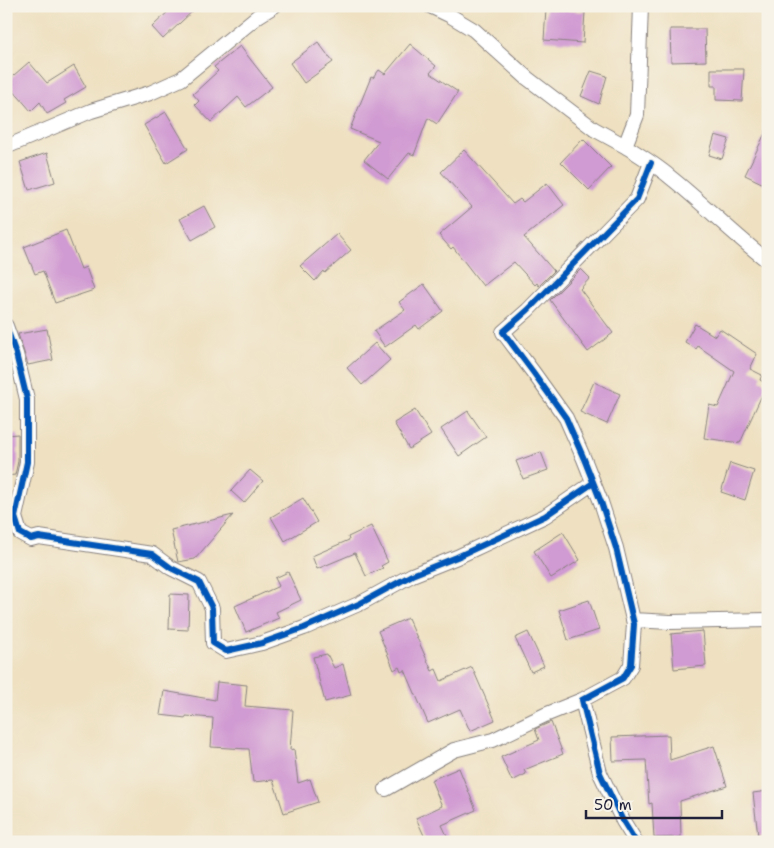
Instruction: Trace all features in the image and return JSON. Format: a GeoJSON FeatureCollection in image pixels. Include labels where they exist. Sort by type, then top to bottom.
{"type":"FeatureCollection","features":[{"type":"Feature","properties":{"kind":"street"},"geometry":{"type":"LineString","coordinates":[[6,147],[91,111],[150,93],[181,79],[258,16],[274,6]]}},
{"type":"Feature","properties":{"kind":"street"},"geometry":{"type":"LineString","coordinates":[[430,6],[474,30],[527,78],[594,129],[651,162],[738,238],[768,261]]}},
{"type":"Feature","properties":{"kind":"street"},"geometry":{"type":"LineString","coordinates":[[625,146],[637,114],[641,6]]}},
{"type":"Feature","properties":{"kind":"street"},"geometry":{"type":"LineString","coordinates":[[386,790],[454,750],[493,740],[582,700],[623,678],[631,665],[634,620],[616,548],[593,482],[566,418],[534,372],[502,332],[528,310],[637,199],[651,162]]}},
{"type":"Feature","properties":{"kind":"street"},"geometry":{"type":"LineString","coordinates":[[6,326],[16,354],[27,399],[27,462],[11,510],[20,533],[31,539],[39,537],[152,554],[171,568],[199,582],[212,608],[213,643],[226,651],[279,637],[360,603],[412,575],[457,557],[545,516],[593,482]]}},
{"type":"Feature","properties":{"kind":"street"},"geometry":{"type":"LineString","coordinates":[[634,620],[670,622],[739,619],[768,620]]}},
{"type":"Feature","properties":{"kind":"street"},"geometry":{"type":"LineString","coordinates":[[582,700],[600,773],[623,822],[636,842]]}},
{"type":"Feature","properties":{"kind":"building"},"geometry":{"type":"Polygon","coordinates":[[[174,6],[198,6],[163,39],[152,27],[174,6]]]}},
{"type":"Feature","properties":{"kind":"building"},"geometry":{"type":"Polygon","coordinates":[[[546,9],[585,12],[583,43],[544,40],[546,9]]]}},
{"type":"Feature","properties":{"kind":"building"},"geometry":{"type":"Polygon","coordinates":[[[670,29],[705,29],[706,61],[671,62],[670,29]]]}},
{"type":"Feature","properties":{"kind":"building"},"geometry":{"type":"Polygon","coordinates":[[[318,42],[333,62],[304,83],[290,63],[318,42]]]}},
{"type":"Feature","properties":{"kind":"building"},"geometry":{"type":"Polygon","coordinates":[[[410,44],[436,66],[430,73],[458,92],[437,124],[428,118],[414,155],[409,153],[388,179],[364,160],[379,141],[350,129],[371,77],[373,78],[379,70],[385,74],[410,44]]]}},
{"type":"Feature","properties":{"kind":"building"},"geometry":{"type":"Polygon","coordinates":[[[240,46],[272,87],[246,107],[238,97],[211,122],[195,105],[199,101],[193,94],[218,71],[214,67],[240,46]]]}},
{"type":"Feature","properties":{"kind":"building"},"geometry":{"type":"Polygon","coordinates":[[[29,62],[47,83],[74,66],[86,87],[64,100],[66,103],[47,114],[40,102],[31,111],[6,82],[29,62]]]}},
{"type":"Feature","properties":{"kind":"building"},"geometry":{"type":"Polygon","coordinates":[[[711,69],[744,69],[742,101],[716,100],[716,86],[711,86],[711,69]]]}},
{"type":"Feature","properties":{"kind":"building"},"geometry":{"type":"Polygon","coordinates":[[[591,71],[607,76],[599,104],[581,96],[591,71]]]}},
{"type":"Feature","properties":{"kind":"building"},"geometry":{"type":"Polygon","coordinates":[[[166,112],[188,149],[166,163],[144,125],[166,112]]]}},
{"type":"Feature","properties":{"kind":"building"},"geometry":{"type":"Polygon","coordinates":[[[768,127],[768,186],[745,175],[768,127]]]}},
{"type":"Feature","properties":{"kind":"building"},"geometry":{"type":"Polygon","coordinates":[[[715,135],[729,139],[722,159],[709,155],[715,135]]]}},
{"type":"Feature","properties":{"kind":"building"},"geometry":{"type":"Polygon","coordinates":[[[583,139],[611,167],[589,190],[561,162],[583,139]]]}},
{"type":"Feature","properties":{"kind":"building"},"geometry":{"type":"Polygon","coordinates":[[[464,150],[513,204],[520,199],[523,202],[547,183],[564,205],[524,237],[554,271],[539,286],[537,283],[535,285],[514,262],[483,286],[453,247],[451,249],[439,235],[472,207],[441,172],[464,150]]]}},
{"type":"Feature","properties":{"kind":"building"},"geometry":{"type":"Polygon","coordinates":[[[47,153],[55,182],[29,190],[20,162],[47,153]]]}},
{"type":"Feature","properties":{"kind":"building"},"geometry":{"type":"Polygon","coordinates":[[[204,206],[215,227],[192,240],[180,219],[204,206]]]}},
{"type":"Feature","properties":{"kind":"building"},"geometry":{"type":"Polygon","coordinates":[[[66,230],[81,269],[86,267],[94,290],[55,303],[43,271],[35,274],[24,247],[66,230]]]}},
{"type":"Feature","properties":{"kind":"building"},"geometry":{"type":"Polygon","coordinates":[[[337,234],[351,250],[325,273],[324,271],[315,281],[300,266],[337,234]]]}},
{"type":"Feature","properties":{"kind":"building"},"geometry":{"type":"Polygon","coordinates":[[[581,269],[590,278],[580,289],[613,333],[588,352],[550,300],[581,269]]]}},
{"type":"Feature","properties":{"kind":"building"},"geometry":{"type":"Polygon","coordinates":[[[424,284],[443,311],[419,329],[416,325],[385,347],[374,331],[405,310],[399,302],[424,284]]]}},
{"type":"Feature","properties":{"kind":"building"},"geometry":{"type":"Polygon","coordinates":[[[695,324],[715,336],[720,329],[757,354],[750,369],[762,375],[760,380],[767,384],[740,443],[704,438],[709,405],[718,407],[734,371],[698,346],[696,349],[685,342],[695,324]]]}},
{"type":"Feature","properties":{"kind":"building"},"geometry":{"type":"Polygon","coordinates":[[[47,329],[53,360],[28,365],[18,334],[47,329]]]}},
{"type":"Feature","properties":{"kind":"building"},"geometry":{"type":"Polygon","coordinates":[[[375,343],[390,360],[362,385],[347,368],[375,343]]]}},
{"type":"Feature","properties":{"kind":"building"},"geometry":{"type":"Polygon","coordinates":[[[594,382],[620,394],[607,424],[580,412],[594,382]]]}},
{"type":"Feature","properties":{"kind":"building"},"geometry":{"type":"Polygon","coordinates":[[[415,410],[431,435],[409,449],[394,423],[415,410]]]}},
{"type":"Feature","properties":{"kind":"building"},"geometry":{"type":"Polygon","coordinates":[[[468,411],[486,437],[459,456],[441,429],[468,411]]]}},
{"type":"Feature","properties":{"kind":"building"},"geometry":{"type":"Polygon","coordinates":[[[18,434],[18,461],[15,475],[6,476],[6,435],[18,434]]]}},
{"type":"Feature","properties":{"kind":"building"},"geometry":{"type":"Polygon","coordinates":[[[541,452],[548,470],[523,479],[516,461],[541,452]]]}},
{"type":"Feature","properties":{"kind":"building"},"geometry":{"type":"Polygon","coordinates":[[[730,463],[754,471],[745,500],[721,492],[730,463]]]}},
{"type":"Feature","properties":{"kind":"building"},"geometry":{"type":"Polygon","coordinates":[[[250,470],[263,481],[244,503],[231,491],[250,470]]]}},
{"type":"Feature","properties":{"kind":"building"},"geometry":{"type":"Polygon","coordinates":[[[303,498],[317,522],[285,541],[271,517],[303,498]]]}},
{"type":"Feature","properties":{"kind":"building"},"geometry":{"type":"Polygon","coordinates":[[[233,515],[195,559],[178,562],[171,530],[233,515]]]}},
{"type":"Feature","properties":{"kind":"building"},"geometry":{"type":"Polygon","coordinates":[[[371,526],[388,562],[381,566],[383,568],[366,576],[355,553],[317,569],[312,556],[349,540],[348,537],[371,526]]]}},
{"type":"Feature","properties":{"kind":"building"},"geometry":{"type":"Polygon","coordinates":[[[563,532],[580,560],[551,578],[534,551],[563,532]]]}},
{"type":"Feature","properties":{"kind":"building"},"geometry":{"type":"Polygon","coordinates":[[[288,572],[301,600],[276,612],[279,618],[246,632],[235,606],[279,586],[275,578],[288,572]]]}},
{"type":"Feature","properties":{"kind":"building"},"geometry":{"type":"Polygon","coordinates":[[[170,594],[189,595],[188,630],[169,629],[170,594]]]}},
{"type":"Feature","properties":{"kind":"building"},"geometry":{"type":"Polygon","coordinates":[[[589,600],[599,630],[568,640],[559,610],[589,600]]]}},
{"type":"Feature","properties":{"kind":"building"},"geometry":{"type":"Polygon","coordinates":[[[408,618],[432,671],[436,669],[441,681],[472,667],[495,720],[470,731],[460,709],[428,723],[405,670],[401,672],[399,667],[394,670],[378,631],[408,618]]]}},
{"type":"Feature","properties":{"kind":"building"},"geometry":{"type":"Polygon","coordinates":[[[703,631],[706,666],[674,669],[671,634],[703,631]]]}},
{"type":"Feature","properties":{"kind":"building"},"geometry":{"type":"Polygon","coordinates":[[[528,632],[544,666],[531,672],[515,638],[528,632]]]}},
{"type":"Feature","properties":{"kind":"building"},"geometry":{"type":"Polygon","coordinates":[[[327,654],[334,668],[343,664],[351,695],[325,702],[313,657],[327,654]]]}},
{"type":"Feature","properties":{"kind":"building"},"geometry":{"type":"Polygon","coordinates":[[[217,682],[247,685],[245,706],[293,710],[290,750],[294,749],[298,783],[310,779],[318,802],[284,813],[273,780],[253,782],[249,749],[211,747],[213,718],[186,716],[186,718],[160,715],[164,691],[215,700],[217,682]]]}},
{"type":"Feature","properties":{"kind":"building"},"geometry":{"type":"Polygon","coordinates":[[[551,722],[563,754],[524,770],[526,774],[512,781],[501,757],[539,740],[535,729],[551,722]]]}},
{"type":"Feature","properties":{"kind":"building"},"geometry":{"type":"Polygon","coordinates":[[[669,735],[670,760],[714,746],[727,786],[680,801],[681,837],[654,838],[652,803],[649,804],[646,760],[613,761],[612,737],[669,735]]]}},
{"type":"Feature","properties":{"kind":"building"},"geometry":{"type":"Polygon","coordinates":[[[459,768],[476,810],[442,825],[450,842],[427,842],[416,818],[442,806],[431,780],[459,768]]]}},
{"type":"Feature","properties":{"kind":"building"},"geometry":{"type":"Polygon","coordinates":[[[768,791],[768,835],[758,836],[753,793],[768,791]]]}},
{"type":"Feature","properties":{"kind":"cycle path"},"geometry":{"type":"LineString","coordinates":[[636,842],[623,821],[600,773],[582,700],[623,678],[631,665],[634,624],[616,548],[601,502],[566,418],[503,332],[528,310],[637,199],[651,163]]}},
{"type":"Feature","properties":{"kind":"cycle path"},"geometry":{"type":"LineString","coordinates":[[6,326],[16,354],[27,399],[27,462],[15,517],[20,533],[31,539],[39,537],[152,554],[171,568],[199,582],[212,608],[213,643],[226,651],[262,643],[304,628],[361,603],[412,575],[457,557],[545,516],[593,483]]}}]}
